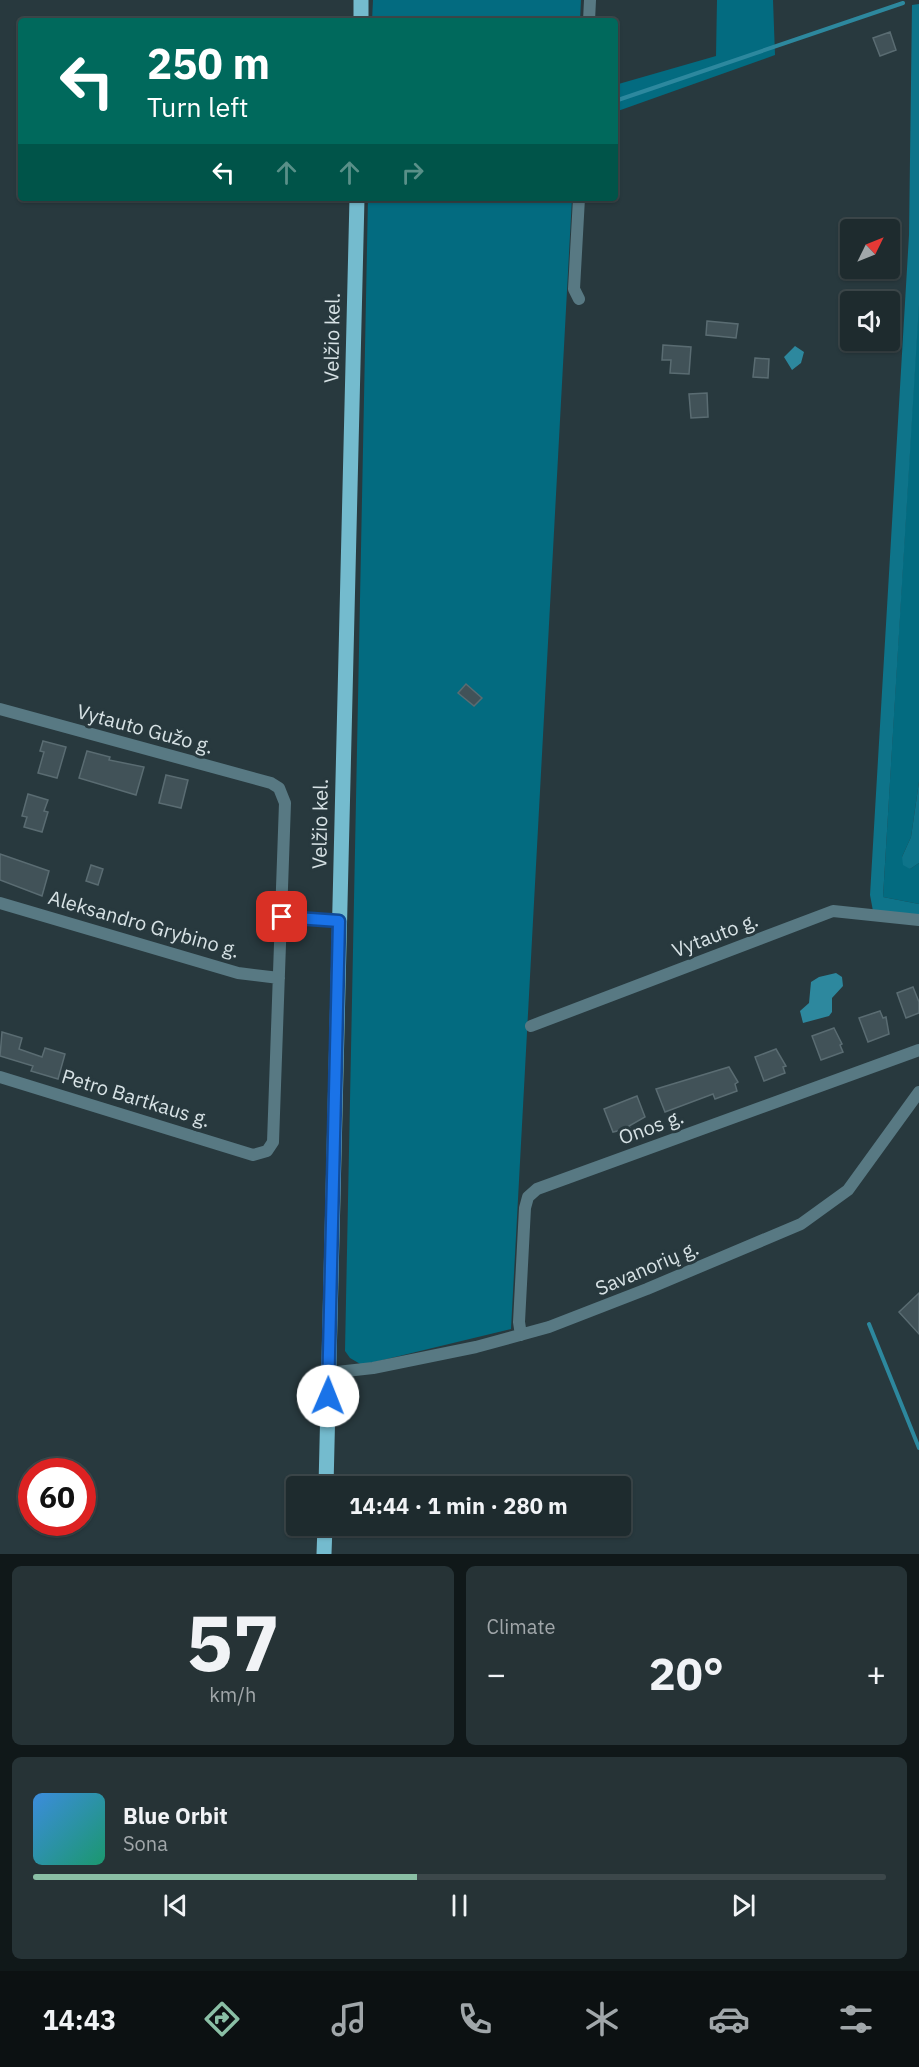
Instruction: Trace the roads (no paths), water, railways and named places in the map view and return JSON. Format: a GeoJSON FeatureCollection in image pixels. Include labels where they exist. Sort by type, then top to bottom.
{"type":"FeatureCollection","features":[{"type":"Feature","properties":{"kind":"main road"},"geometry":{"type":"LineString","coordinates":[[361,18],[362,0]]}},
{"type":"Feature","properties":{"kind":"main road","name":"Velžio kel."},"geometry":{"type":"LineString","coordinates":[[326,1476],[357,201]]}},
{"type":"Feature","properties":{"kind":"main road"},"geometry":{"type":"LineString","coordinates":[[324,1554],[325,1536]]}},
{"type":"Feature","properties":{"kind":"street"},"geometry":{"type":"LineString","coordinates":[[589,18],[590,0]]}},
{"type":"Feature","properties":{"kind":"street"},"geometry":{"type":"LineString","coordinates":[[579,201],[574,289],[579,298]]}},
{"type":"Feature","properties":{"kind":"street","name":"Vytauto Gužo g."},"geometry":{"type":"LineString","coordinates":[[0,709],[271,783],[279,788],[285,803],[282,917]]}},
{"type":"Feature","properties":{"kind":"street","name":"Aleksandro Grybino g."},"geometry":{"type":"LineString","coordinates":[[0,903],[238,973],[279,978]]}},
{"type":"Feature","properties":{"kind":"street","name":"Vytauto g."},"geometry":{"type":"LineString","coordinates":[[531,1026],[833,911],[919,920]]}},
{"type":"Feature","properties":{"kind":"street"},"geometry":{"type":"LineString","coordinates":[[279,978],[282,917],[339,921]]}},
{"type":"Feature","properties":{"kind":"street","name":"Petro Bartkaus g."},"geometry":{"type":"LineString","coordinates":[[0,1077],[253,1155],[260,1154],[267,1151],[273,1142],[279,978]]}},
{"type":"Feature","properties":{"kind":"street","name":"Onos g."},"geometry":{"type":"LineString","coordinates":[[521,1335],[519,1322],[525,1208],[528,1197],[537,1189],[919,1050]]}},
{"type":"Feature","properties":{"kind":"street","name":"Savanorių g."},"geometry":{"type":"LineString","coordinates":[[328,1373],[373,1368],[521,1335],[588,1314],[801,1224],[848,1190],[919,1092]]}},
{"type":"Feature","properties":{"kind":"street"},"geometry":{"type":"LineString","coordinates":[[906,1108],[919,1115]]}},
{"type":"Feature","properties":{"kind":"waterway"},"geometry":{"type":"LineString","coordinates":[[618,100],[903,3]]}},
{"type":"Feature","properties":{"kind":"waterway"},"geometry":{"type":"LineString","coordinates":[[869,1324],[919,1448]]}}]}
